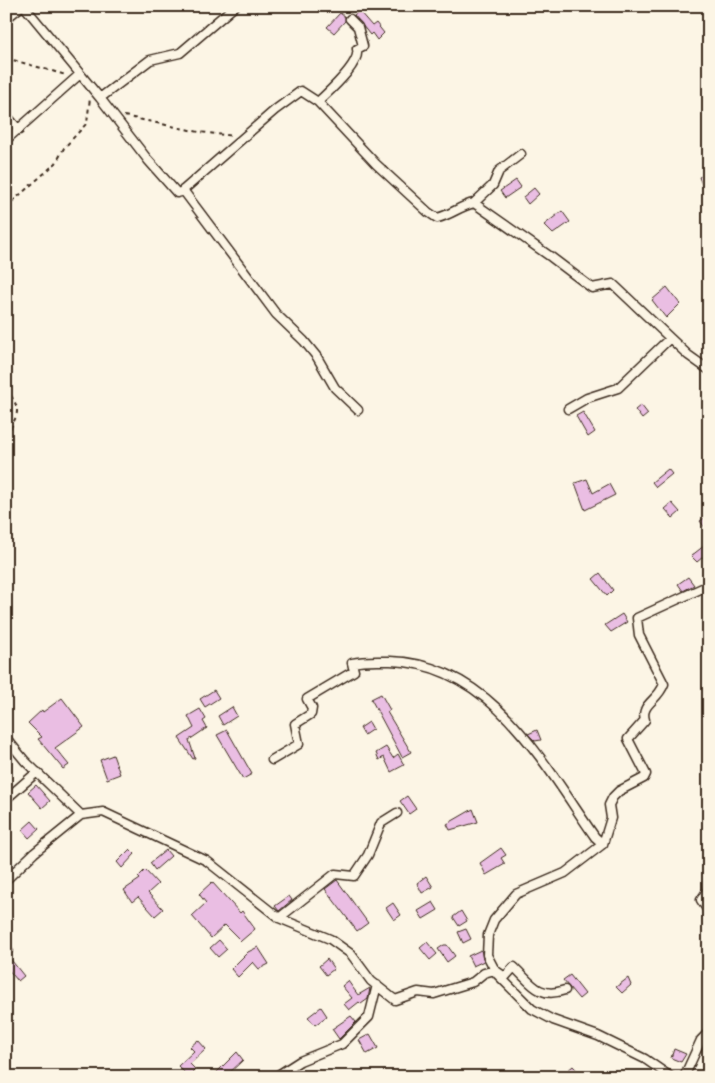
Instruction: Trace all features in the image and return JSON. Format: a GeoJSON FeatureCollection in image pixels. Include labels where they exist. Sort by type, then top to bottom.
{"type":"FeatureCollection","features":[{"type":"Feature","properties":{"kind":"street"},"geometry":{"type":"LineString","coordinates":[[12,14],[23,6],[177,193],[183,190],[275,110],[301,91],[318,102],[376,164],[437,218],[446,216],[461,206],[474,203],[493,185],[499,171],[521,154]]}},
{"type":"Feature","properties":{"kind":"street"},"geometry":{"type":"LineString","coordinates":[[100,98],[150,60],[180,52],[235,6]]}},
{"type":"Feature","properties":{"kind":"street"},"geometry":{"type":"LineString","coordinates":[[318,102],[345,74],[354,61],[358,53],[357,50],[363,46],[358,27],[350,19]]}},
{"type":"Feature","properties":{"kind":"street"},"geometry":{"type":"LineString","coordinates":[[6,140],[79,75]]}},
{"type":"Feature","properties":{"kind":"street"},"geometry":{"type":"LineString","coordinates":[[6,115],[19,130]]}},
{"type":"Feature","properties":{"kind":"street"},"geometry":{"type":"LineString","coordinates":[[183,190],[276,314],[304,341],[317,357],[335,388],[358,410]]}},
{"type":"Feature","properties":{"kind":"street"},"geometry":{"type":"LineString","coordinates":[[474,203],[592,288],[613,284],[688,355],[709,370]]}},
{"type":"Feature","properties":{"kind":"street"},"geometry":{"type":"LineString","coordinates":[[568,409],[587,398],[618,388],[670,338]]}},
{"type":"Feature","properties":{"kind":"street"},"geometry":{"type":"LineString","coordinates":[[671,1077],[645,1059],[598,1036],[553,1020],[532,1009],[495,970],[487,955],[488,935],[494,920],[516,894],[565,874],[603,844],[611,818],[609,805],[613,797],[619,791],[644,778],[646,774],[628,738],[645,720],[643,714],[646,706],[660,695],[664,684],[640,635],[637,618],[709,585]]}},
{"type":"Feature","properties":{"kind":"street"},"geometry":{"type":"LineString","coordinates":[[272,760],[299,744],[295,724],[312,714],[312,708],[307,699],[354,670],[352,662],[405,661],[431,667],[454,676],[479,692],[503,712],[552,775],[595,837],[603,844]]}},
{"type":"Feature","properties":{"kind":"street"},"geometry":{"type":"LineString","coordinates":[[6,738],[37,772],[81,815]]}},
{"type":"Feature","properties":{"kind":"street"},"geometry":{"type":"LineString","coordinates":[[6,799],[37,772]]}},
{"type":"Feature","properties":{"kind":"street"},"geometry":{"type":"LineString","coordinates":[[6,880],[34,853],[81,815],[103,812],[170,842],[221,870],[279,918],[330,939],[351,954],[377,985],[395,1000],[418,992],[434,994],[474,982],[484,973],[495,970]]}},
{"type":"Feature","properties":{"kind":"street"},"geometry":{"type":"LineString","coordinates":[[279,918],[335,874],[354,876],[368,855],[381,823],[397,813]]}},
{"type":"Feature","properties":{"kind":"street"},"geometry":{"type":"LineString","coordinates":[[709,888],[701,900],[709,912]]}},
{"type":"Feature","properties":{"kind":"street"},"geometry":{"type":"LineString","coordinates":[[495,970],[505,977],[514,967],[540,992],[552,995],[565,990]]}},
{"type":"Feature","properties":{"kind":"street"},"geometry":{"type":"LineString","coordinates":[[275,1077],[300,1061],[342,1044],[369,1017],[377,985]]}},
{"type":"Feature","properties":{"kind":"street"},"geometry":{"type":"LineString","coordinates":[[684,1077],[700,1040],[709,1032]]}},
{"type":"Feature","properties":{"kind":"path"},"geometry":{"type":"LineString","coordinates":[[6,58],[65,75],[79,75]]}},
{"type":"Feature","properties":{"kind":"path"},"geometry":{"type":"LineString","coordinates":[[6,207],[56,163],[64,148],[87,123],[90,102],[89,86]]}},
{"type":"Feature","properties":{"kind":"path"},"geometry":{"type":"LineString","coordinates":[[123,115],[191,131],[244,138]]}},
{"type":"Feature","properties":{"kind":"path"},"geometry":{"type":"LineString","coordinates":[[6,389],[17,402],[18,411],[6,438]]}},
{"type":"Feature","properties":{"kind":"building"},"geometry":{"type":"Polygon","coordinates":[[[359,11],[372,26],[376,23],[384,33],[377,40],[372,33],[370,35],[354,15],[359,11]]]}},
{"type":"Feature","properties":{"kind":"building"},"geometry":{"type":"Polygon","coordinates":[[[340,13],[345,17],[345,21],[334,33],[327,27],[340,13]]]}},
{"type":"Feature","properties":{"kind":"building"},"geometry":{"type":"Polygon","coordinates":[[[709,173],[709,185],[703,187],[699,177],[709,173]]]}},
{"type":"Feature","properties":{"kind":"building"},"geometry":{"type":"Polygon","coordinates":[[[516,180],[521,187],[505,198],[500,191],[516,180]]]}},
{"type":"Feature","properties":{"kind":"building"},"geometry":{"type":"Polygon","coordinates":[[[534,188],[539,194],[528,204],[523,197],[534,188]]]}},
{"type":"Feature","properties":{"kind":"building"},"geometry":{"type":"Polygon","coordinates":[[[562,211],[570,222],[553,234],[544,225],[562,211]]]}},
{"type":"Feature","properties":{"kind":"building"},"geometry":{"type":"Polygon","coordinates":[[[667,287],[680,304],[666,318],[652,300],[667,287]]]}},
{"type":"Feature","properties":{"kind":"building"},"geometry":{"type":"Polygon","coordinates":[[[641,405],[648,414],[642,419],[635,410],[641,405]]]}},
{"type":"Feature","properties":{"kind":"building"},"geometry":{"type":"Polygon","coordinates":[[[583,412],[595,432],[588,437],[576,416],[583,412]]]}},
{"type":"Feature","properties":{"kind":"building"},"geometry":{"type":"Polygon","coordinates":[[[668,469],[672,474],[656,487],[652,482],[668,469]]]}},
{"type":"Feature","properties":{"kind":"building"},"geometry":{"type":"Polygon","coordinates":[[[587,479],[593,493],[609,484],[615,495],[585,510],[575,483],[587,479]]]}},
{"type":"Feature","properties":{"kind":"building"},"geometry":{"type":"Polygon","coordinates":[[[672,503],[680,512],[673,518],[665,509],[672,503]]]}},
{"type":"Feature","properties":{"kind":"building"},"geometry":{"type":"Polygon","coordinates":[[[709,515],[709,533],[700,521],[709,515]]]}},
{"type":"Feature","properties":{"kind":"building"},"geometry":{"type":"Polygon","coordinates":[[[709,542],[709,552],[697,562],[691,556],[709,542]]]}},
{"type":"Feature","properties":{"kind":"building"},"geometry":{"type":"Polygon","coordinates":[[[600,573],[613,590],[607,596],[593,579],[600,573]]]}},
{"type":"Feature","properties":{"kind":"building"},"geometry":{"type":"Polygon","coordinates":[[[688,577],[694,585],[683,591],[678,584],[688,577]]]}},
{"type":"Feature","properties":{"kind":"building"},"geometry":{"type":"Polygon","coordinates":[[[622,614],[627,622],[611,632],[605,625],[622,614]]]}},
{"type":"Feature","properties":{"kind":"building"},"geometry":{"type":"Polygon","coordinates":[[[214,690],[219,698],[205,707],[200,699],[214,690]]]}},
{"type":"Feature","properties":{"kind":"building"},"geometry":{"type":"Polygon","coordinates":[[[381,694],[390,710],[387,712],[411,752],[402,757],[371,699],[381,694]]]}},
{"type":"Feature","properties":{"kind":"building"},"geometry":{"type":"Polygon","coordinates":[[[62,698],[84,727],[55,748],[69,765],[63,769],[38,739],[42,737],[28,723],[42,710],[43,712],[62,698]]]}},
{"type":"Feature","properties":{"kind":"building"},"geometry":{"type":"Polygon","coordinates":[[[232,707],[237,716],[223,725],[218,716],[232,707]]]}},
{"type":"Feature","properties":{"kind":"building"},"geometry":{"type":"Polygon","coordinates":[[[200,709],[206,719],[203,721],[207,728],[189,740],[195,758],[193,759],[179,738],[194,728],[188,716],[200,709]]]}},
{"type":"Feature","properties":{"kind":"building"},"geometry":{"type":"Polygon","coordinates":[[[369,722],[373,729],[364,735],[360,728],[369,722]]]}},
{"type":"Feature","properties":{"kind":"building"},"geometry":{"type":"Polygon","coordinates":[[[227,730],[252,774],[243,779],[217,735],[227,730]]]}},
{"type":"Feature","properties":{"kind":"building"},"geometry":{"type":"Polygon","coordinates":[[[537,730],[541,740],[535,741],[528,734],[537,730]]]}},
{"type":"Feature","properties":{"kind":"building"},"geometry":{"type":"Polygon","coordinates":[[[386,747],[393,758],[398,754],[404,765],[391,772],[384,757],[379,760],[376,753],[386,747]]]}},
{"type":"Feature","properties":{"kind":"building"},"geometry":{"type":"Polygon","coordinates":[[[113,755],[120,774],[107,779],[100,760],[113,755]]]}},
{"type":"Feature","properties":{"kind":"building"},"geometry":{"type":"Polygon","coordinates":[[[36,785],[50,801],[42,808],[28,792],[36,785]]]}},
{"type":"Feature","properties":{"kind":"building"},"geometry":{"type":"Polygon","coordinates":[[[407,796],[416,809],[409,814],[400,801],[407,796]]]}},
{"type":"Feature","properties":{"kind":"building"},"geometry":{"type":"Polygon","coordinates":[[[473,809],[478,822],[450,830],[447,824],[473,809]]]}},
{"type":"Feature","properties":{"kind":"building"},"geometry":{"type":"Polygon","coordinates":[[[32,821],[39,829],[29,838],[22,830],[32,821]]]}},
{"type":"Feature","properties":{"kind":"building"},"geometry":{"type":"Polygon","coordinates":[[[501,848],[506,855],[501,858],[505,864],[486,875],[480,863],[501,848]]]}},
{"type":"Feature","properties":{"kind":"building"},"geometry":{"type":"Polygon","coordinates":[[[130,849],[135,854],[122,868],[117,862],[130,849]]]}},
{"type":"Feature","properties":{"kind":"building"},"geometry":{"type":"Polygon","coordinates":[[[166,850],[171,856],[155,870],[150,863],[166,850]]]}},
{"type":"Feature","properties":{"kind":"building"},"geometry":{"type":"Polygon","coordinates":[[[145,870],[158,884],[148,893],[163,909],[155,916],[138,897],[132,902],[124,890],[140,879],[138,877],[145,870]]]}},
{"type":"Feature","properties":{"kind":"building"},"geometry":{"type":"Polygon","coordinates":[[[426,876],[433,887],[422,893],[417,883],[426,876]]]}},
{"type":"Feature","properties":{"kind":"building"},"geometry":{"type":"Polygon","coordinates":[[[337,880],[368,923],[357,931],[325,889],[337,880]]]}},
{"type":"Feature","properties":{"kind":"building"},"geometry":{"type":"Polygon","coordinates":[[[212,882],[240,913],[242,911],[255,929],[241,941],[225,925],[211,938],[192,916],[206,903],[199,894],[212,882]]]}},
{"type":"Feature","properties":{"kind":"building"},"geometry":{"type":"Polygon","coordinates":[[[289,896],[292,900],[279,911],[275,906],[289,896]]]}},
{"type":"Feature","properties":{"kind":"building"},"geometry":{"type":"Polygon","coordinates":[[[433,902],[438,910],[423,919],[418,911],[433,902]]]}},
{"type":"Feature","properties":{"kind":"building"},"geometry":{"type":"Polygon","coordinates":[[[393,903],[401,915],[394,920],[386,908],[393,903]]]}},
{"type":"Feature","properties":{"kind":"building"},"geometry":{"type":"Polygon","coordinates":[[[461,911],[467,921],[459,926],[453,917],[461,911]]]}},
{"type":"Feature","properties":{"kind":"building"},"geometry":{"type":"Polygon","coordinates":[[[466,929],[471,939],[463,943],[458,932],[466,929]]]}},
{"type":"Feature","properties":{"kind":"building"},"geometry":{"type":"Polygon","coordinates":[[[6,940],[14,951],[8,956],[24,976],[18,981],[6,967],[6,940]]]}},
{"type":"Feature","properties":{"kind":"building"},"geometry":{"type":"Polygon","coordinates":[[[219,940],[227,949],[218,957],[210,948],[219,940]]]}},
{"type":"Feature","properties":{"kind":"building"},"geometry":{"type":"Polygon","coordinates":[[[427,942],[437,954],[430,960],[420,948],[427,942]]]}},
{"type":"Feature","properties":{"kind":"building"},"geometry":{"type":"Polygon","coordinates":[[[447,945],[455,956],[447,962],[438,949],[447,945]]]}},
{"type":"Feature","properties":{"kind":"building"},"geometry":{"type":"Polygon","coordinates":[[[258,947],[269,964],[259,969],[253,962],[238,977],[231,969],[248,952],[258,947]]]}},
{"type":"Feature","properties":{"kind":"building"},"geometry":{"type":"Polygon","coordinates":[[[481,950],[484,961],[473,966],[468,956],[481,950]]]}},
{"type":"Feature","properties":{"kind":"building"},"geometry":{"type":"Polygon","coordinates":[[[327,959],[334,969],[326,975],[319,966],[327,959]]]}},
{"type":"Feature","properties":{"kind":"building"},"geometry":{"type":"Polygon","coordinates":[[[570,975],[585,994],[579,999],[563,980],[570,975]]]}},
{"type":"Feature","properties":{"kind":"building"},"geometry":{"type":"Polygon","coordinates":[[[628,978],[631,985],[622,993],[616,987],[628,978]]]}},
{"type":"Feature","properties":{"kind":"building"},"geometry":{"type":"Polygon","coordinates":[[[348,981],[358,995],[370,988],[368,999],[361,1004],[359,1002],[349,1010],[344,1004],[352,998],[342,986],[348,981]]]}},
{"type":"Feature","properties":{"kind":"building"},"geometry":{"type":"Polygon","coordinates":[[[321,1007],[327,1016],[315,1025],[308,1017],[321,1007]]]}},
{"type":"Feature","properties":{"kind":"building"},"geometry":{"type":"Polygon","coordinates":[[[351,1016],[356,1022],[339,1039],[332,1029],[351,1016]]]}},
{"type":"Feature","properties":{"kind":"building"},"geometry":{"type":"Polygon","coordinates":[[[370,1034],[378,1048],[367,1054],[359,1040],[370,1034]]]}},
{"type":"Feature","properties":{"kind":"building"},"geometry":{"type":"Polygon","coordinates":[[[198,1040],[206,1049],[190,1064],[195,1069],[188,1076],[178,1066],[194,1051],[190,1047],[198,1040]]]}},
{"type":"Feature","properties":{"kind":"building"},"geometry":{"type":"Polygon","coordinates":[[[674,1049],[686,1054],[681,1062],[671,1058],[674,1049]]]}},
{"type":"Feature","properties":{"kind":"building"},"geometry":{"type":"Polygon","coordinates":[[[237,1052],[243,1060],[225,1077],[212,1077],[237,1052]]]}},
{"type":"Feature","properties":{"kind":"building"},"geometry":{"type":"Polygon","coordinates":[[[573,1066],[583,1077],[572,1077],[567,1071],[573,1066]]]}}]}
